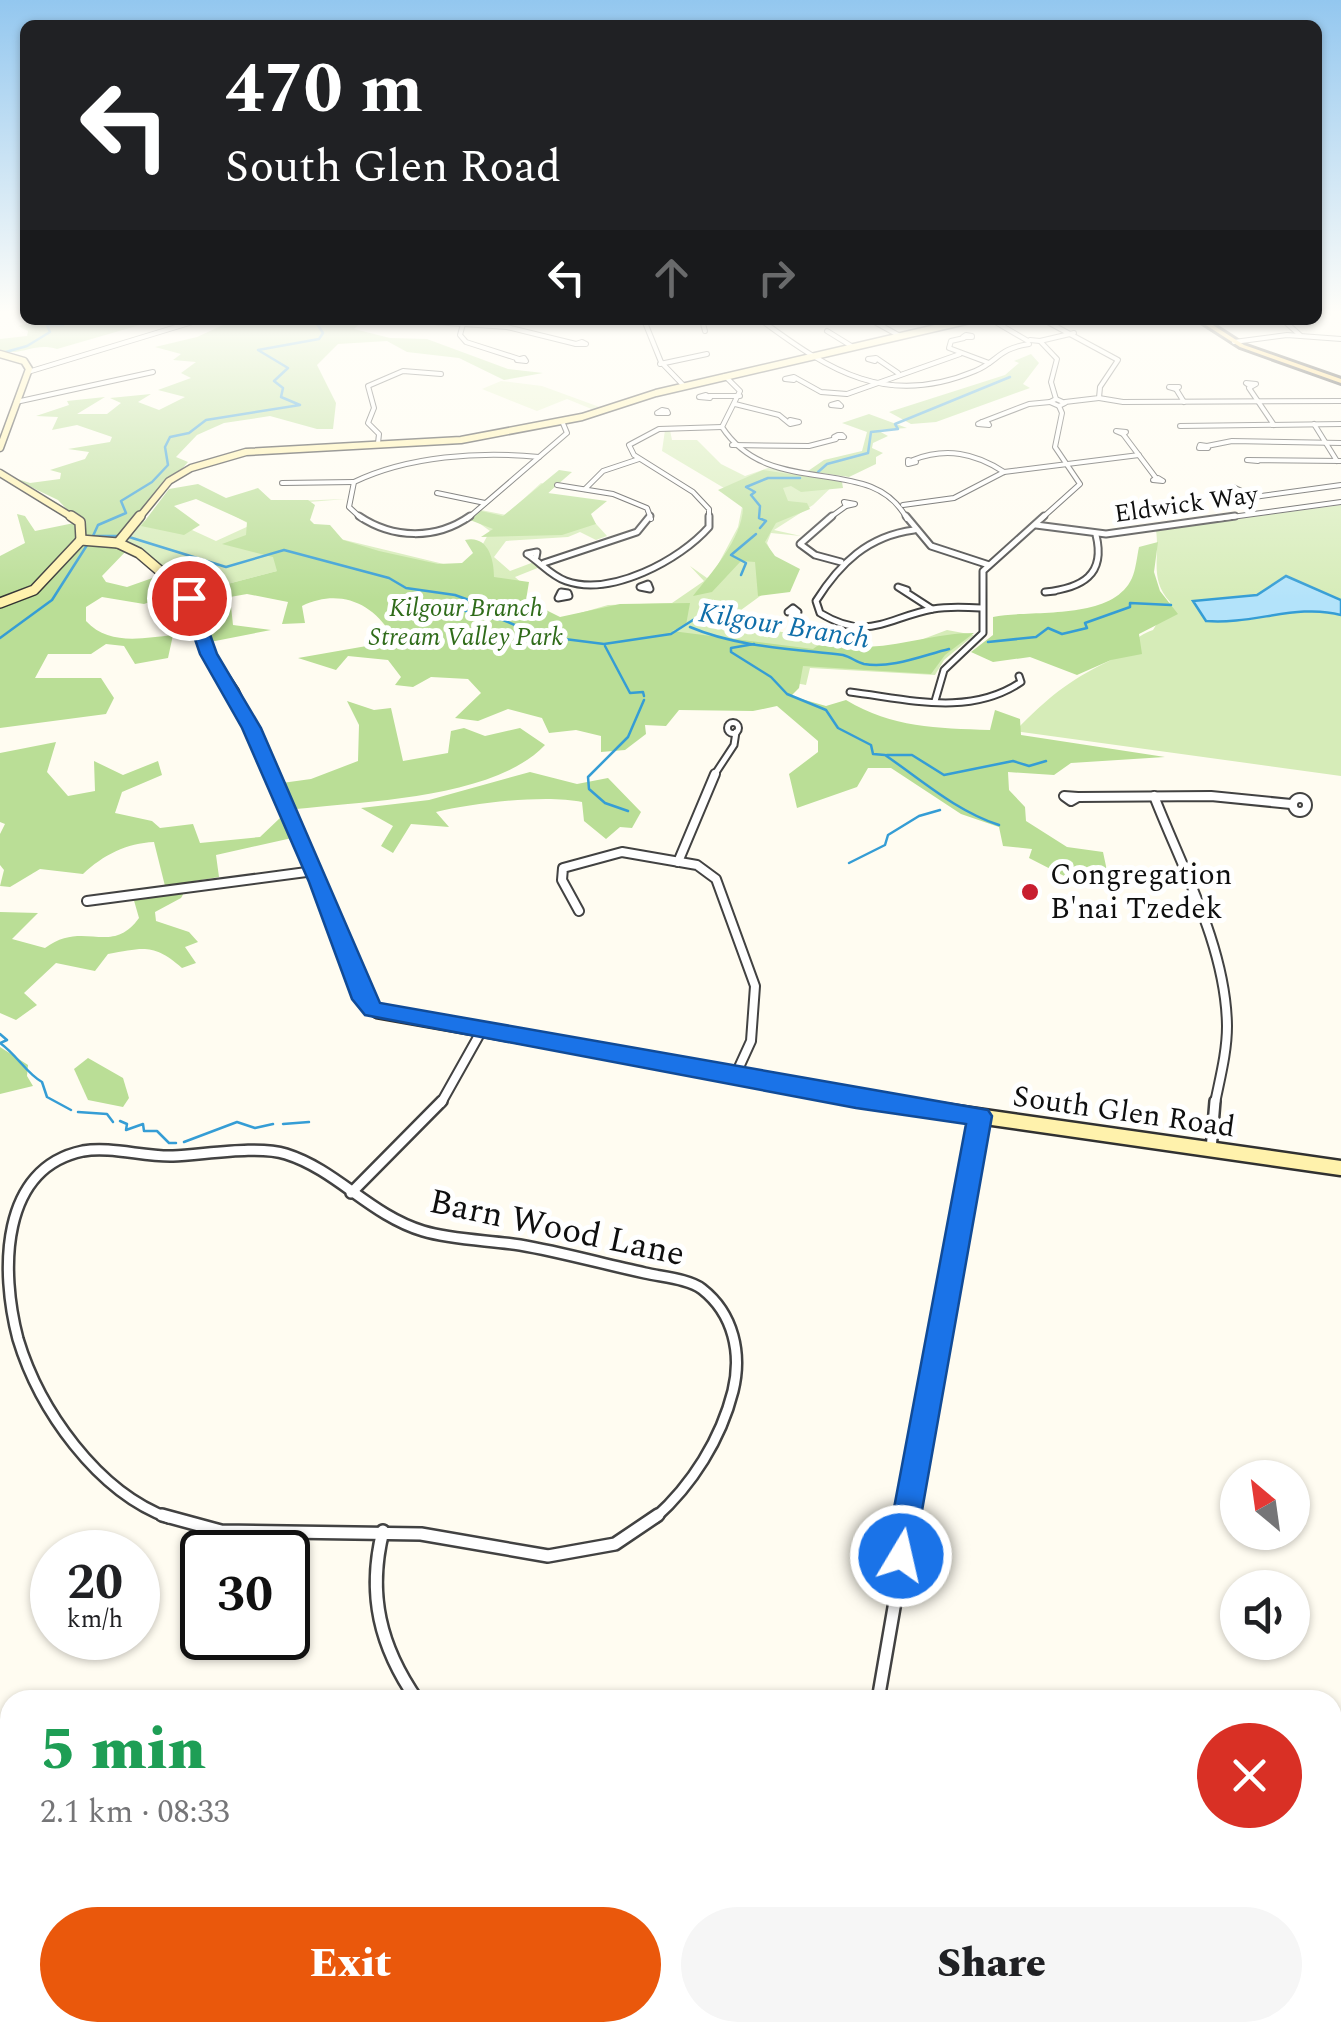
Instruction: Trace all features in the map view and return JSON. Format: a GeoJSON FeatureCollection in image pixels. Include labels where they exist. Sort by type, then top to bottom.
{"type":"FeatureCollection","features":[{"type":"Feature","properties":{"kind":"main road"},"geometry":{"type":"LineString","coordinates":[[0,448],[13,409]]}},
{"type":"Feature","properties":{"kind":"main road"},"geometry":{"type":"LineString","coordinates":[[0,603],[34,590],[84,540],[118,542],[168,481],[191,468],[254,451],[445,442],[562,421],[603,409]]}},
{"type":"Feature","properties":{"kind":"main road"},"geometry":{"type":"LineString","coordinates":[[0,473],[80,522],[84,540]]}},
{"type":"Feature","properties":{"kind":"main road","name":"South Glen Road"},"geometry":{"type":"LineString","coordinates":[[118,542],[139,553],[187,594],[209,654],[234,691],[314,871],[370,1008],[390,1016],[735,1076],[1341,1168]]}},
{"type":"Feature","properties":{"kind":"street"},"geometry":{"type":"LineString","coordinates":[[373,409],[368,423],[378,434],[378,443]]}},
{"type":"Feature","properties":{"kind":"street"},"geometry":{"type":"LineString","coordinates":[[722,427],[732,409]]}},
{"type":"Feature","properties":{"kind":"street"},"geometry":{"type":"LineString","coordinates":[[753,409],[790,420]]}},
{"type":"Feature","properties":{"kind":"street"},"geometry":{"type":"LineString","coordinates":[[982,422],[1015,409]]}},
{"type":"Feature","properties":{"kind":"street"},"geometry":{"type":"LineString","coordinates":[[935,701],[943,666],[982,636],[985,624],[978,582],[989,565],[1080,484],[1055,447],[1060,409]]}},
{"type":"Feature","properties":{"kind":"street"},"geometry":{"type":"LineString","coordinates":[[1263,409],[1274,425]]}},
{"type":"Feature","properties":{"kind":"street"},"geometry":{"type":"LineString","coordinates":[[664,414],[672,428]]}},
{"type":"Feature","properties":{"kind":"street"},"geometry":{"type":"LineString","coordinates":[[354,482],[349,507],[353,514],[404,532],[432,534],[453,528],[567,433],[562,421]]}},
{"type":"Feature","properties":{"kind":"street"},"geometry":{"type":"LineString","coordinates":[[1314,424],[1339,461]]}},
{"type":"Feature","properties":{"kind":"street"},"geometry":{"type":"LineString","coordinates":[[1190,426],[1341,424]]}},
{"type":"Feature","properties":{"kind":"street"},"geometry":{"type":"LineString","coordinates":[[536,556],[560,578],[596,584],[689,549],[710,523],[709,509],[701,498],[640,459],[630,450],[632,440],[648,432],[672,428],[722,427]]}},
{"type":"Feature","properties":{"kind":"street"},"geometry":{"type":"LineString","coordinates":[[722,427],[732,445],[757,463],[866,485],[903,505],[954,498],[1004,472],[1140,456]]}},
{"type":"Feature","properties":{"kind":"street"},"geometry":{"type":"LineString","coordinates":[[1123,434],[1156,478]]}},
{"type":"Feature","properties":{"kind":"street"},"geometry":{"type":"LineString","coordinates":[[732,445],[809,446],[836,438]]}},
{"type":"Feature","properties":{"kind":"street"},"geometry":{"type":"LineString","coordinates":[[1207,446],[1232,441],[1341,443]]}},
{"type":"Feature","properties":{"kind":"street"},"geometry":{"type":"LineString","coordinates":[[914,460],[938,453],[964,453],[1004,472]]}},
{"type":"Feature","properties":{"kind":"street"},"geometry":{"type":"LineString","coordinates":[[282,483],[354,482],[397,465],[515,454],[539,456]]}},
{"type":"Feature","properties":{"kind":"street"},"geometry":{"type":"LineString","coordinates":[[585,489],[604,471],[640,459]]}},
{"type":"Feature","properties":{"kind":"street"},"geometry":{"type":"LineString","coordinates":[[1258,461],[1339,461]]}},
{"type":"Feature","properties":{"kind":"street"},"geometry":{"type":"LineString","coordinates":[[544,563],[637,532],[650,523],[647,508],[636,501],[558,484]]}},
{"type":"Feature","properties":{"kind":"street"},"geometry":{"type":"LineString","coordinates":[[1233,487],[1254,496],[1339,487]]}},
{"type":"Feature","properties":{"kind":"street"},"geometry":{"type":"LineString","coordinates":[[437,493],[486,503]]}},
{"type":"Feature","properties":{"kind":"street","name":"Eldwick Way"},"geometry":{"type":"LineString","coordinates":[[1036,525],[1096,534],[1341,502]]}},
{"type":"Feature","properties":{"kind":"street"},"geometry":{"type":"LineString","coordinates":[[903,505],[914,530],[932,546],[989,565]]}},
{"type":"Feature","properties":{"kind":"street"},"geometry":{"type":"LineString","coordinates":[[841,562],[815,555],[800,544],[806,535],[846,506]]}},
{"type":"Feature","properties":{"kind":"street"},"geometry":{"type":"LineString","coordinates":[[817,609],[816,600],[841,562],[888,534],[914,530]]}},
{"type":"Feature","properties":{"kind":"street"},"geometry":{"type":"LineString","coordinates":[[1055,591],[1080,586],[1094,575],[1102,555],[1096,534]]}},
{"type":"Feature","properties":{"kind":"street"},"geometry":{"type":"LineString","coordinates":[[627,575],[642,584]]}},
{"type":"Feature","properties":{"kind":"street"},"geometry":{"type":"LineString","coordinates":[[568,593],[578,584]]}},
{"type":"Feature","properties":{"kind":"street"},"geometry":{"type":"LineString","coordinates":[[908,590],[932,609]]}},
{"type":"Feature","properties":{"kind":"street"},"geometry":{"type":"LineString","coordinates":[[798,611],[817,609],[836,622],[874,630],[932,609],[981,608]]}},
{"type":"Feature","properties":{"kind":"street"},"geometry":{"type":"LineString","coordinates":[[850,692],[935,701],[994,697],[1017,686],[1019,676]]}},
{"type":"Feature","properties":{"kind":"street"},"geometry":{"type":"LineString","coordinates":[[678,862],[708,784],[734,745],[736,732]]}},
{"type":"Feature","properties":{"kind":"street"},"geometry":{"type":"LineString","coordinates":[[1154,796],[1226,1005],[1227,1042],[1211,1110],[1211,1150]]}},
{"type":"Feature","properties":{"kind":"street"},"geometry":{"type":"LineString","coordinates":[[1078,797],[1212,796],[1291,804]]}},
{"type":"Feature","properties":{"kind":"street"},"geometry":{"type":"LineString","coordinates":[[578,911],[562,880],[564,867],[622,852],[698,866],[716,879],[755,986],[751,1041],[735,1076]]}},
{"type":"Feature","properties":{"kind":"street"},"geometry":{"type":"LineString","coordinates":[[87,901],[314,871]]}},
{"type":"Feature","properties":{"kind":"street"},"geometry":{"type":"LineString","coordinates":[[351,1193],[440,1106],[482,1030]]}},
{"type":"Feature","properties":{"kind":"street"},"geometry":{"type":"LineString","coordinates":[[880,1690],[980,1116]]}},
{"type":"Feature","properties":{"kind":"street","name":"Barn Wood Lane"},"geometry":{"type":"LineString","coordinates":[[74,1152],[280,1152],[314,1164],[396,1222],[423,1231],[524,1246],[684,1280],[720,1303],[737,1334],[731,1388],[712,1444],[674,1498],[644,1526],[614,1544],[546,1556],[383,1531],[221,1529],[158,1514],[120,1487],[48,1415],[16,1360],[2,1296],[2,1257],[22,1187],[36,1171],[74,1152]]}},
{"type":"Feature","properties":{"kind":"street"},"geometry":{"type":"LineString","coordinates":[[383,1531],[376,1554],[378,1623],[387,1656],[411,1690]]}},
{"type":"Feature","properties":{"kind":"green space"},"geometry":{"type":"Polygon","coordinates":[[[56,409],[85,409],[77,414],[335,409],[333,429],[317,429],[270,416],[224,423],[197,435],[176,457],[188,462],[118,542],[129,548],[102,576],[106,582],[127,587],[161,575],[182,593],[190,619],[156,600],[144,604],[102,597],[86,607],[86,621],[105,634],[127,638],[173,635],[168,658],[135,664],[124,646],[106,644],[91,654],[48,654],[35,678],[101,678],[114,698],[106,714],[0,728],[0,556],[25,543],[17,514],[25,516],[35,531],[79,522],[58,500],[8,476],[30,483],[60,479],[61,473],[50,470],[85,459],[89,452],[68,449],[110,442],[112,437],[77,425],[52,430],[58,417],[36,416],[56,409]]]}},
{"type":"Feature","properties":{"kind":"green space"},"geometry":{"type":"Polygon","coordinates":[[[971,409],[936,422],[911,424],[889,412],[971,409]]]}},
{"type":"Feature","properties":{"kind":"green space"},"geometry":{"type":"Polygon","coordinates":[[[869,414],[907,428],[877,430],[888,436],[873,443],[872,448],[883,453],[876,457],[876,464],[849,477],[808,471],[824,460],[862,451],[867,432],[842,423],[869,414]]]}},
{"type":"Feature","properties":{"kind":"green space","name":"Kilgour Branch Stream Valley Park"},"geometry":{"type":"Polygon","coordinates":[[[665,430],[670,430],[672,440],[697,440],[721,464],[745,476],[768,468],[839,480],[813,505],[774,530],[801,536],[771,533],[767,543],[774,559],[797,569],[741,610],[748,626],[822,639],[834,627],[839,628],[828,641],[878,656],[947,630],[974,635],[944,660],[935,675],[810,668],[806,685],[389,609],[277,571],[193,593],[127,542],[143,521],[179,524],[216,541],[251,525],[213,504],[346,499],[309,502],[308,518],[320,534],[460,568],[479,551],[490,531],[472,518],[481,510],[506,515],[541,483],[554,487],[546,496],[588,515],[607,536],[596,540],[580,532],[568,537],[506,541],[494,557],[510,571],[534,562],[540,567],[515,577],[523,584],[515,597],[531,612],[563,618],[608,605],[672,603],[704,581],[690,566],[707,578],[713,574],[738,527],[742,507],[724,488],[662,451],[665,430]]]}},
{"type":"Feature","properties":{"kind":"green space"},"geometry":{"type":"Polygon","coordinates":[[[559,470],[572,472],[548,493],[607,501],[591,514],[596,524],[562,535],[481,537],[493,529],[470,520],[481,511],[503,516],[559,470]]]}},
{"type":"Feature","properties":{"kind":"green space"},"geometry":{"type":"Polygon","coordinates":[[[763,470],[842,482],[843,488],[801,492],[791,486],[783,488],[788,501],[807,503],[810,509],[776,523],[765,542],[775,556],[800,569],[790,592],[758,596],[755,562],[741,561],[712,592],[693,596],[724,555],[741,520],[743,508],[718,490],[763,470]]]}},
{"type":"Feature","properties":{"kind":"green space"},"geometry":{"type":"Polygon","coordinates":[[[198,484],[226,498],[258,488],[271,500],[308,500],[315,505],[310,520],[330,525],[343,540],[438,564],[462,563],[473,553],[465,540],[479,541],[491,555],[494,577],[529,582],[526,600],[560,617],[620,604],[690,603],[686,625],[672,631],[813,649],[824,641],[862,647],[974,633],[945,655],[931,674],[803,666],[799,688],[791,696],[826,706],[846,700],[898,721],[951,728],[990,730],[995,710],[1020,719],[1021,735],[1165,757],[1071,763],[1054,775],[1008,772],[1009,790],[1025,807],[1026,821],[1067,847],[1103,852],[1110,885],[1072,880],[1029,858],[1032,849],[1003,846],[999,827],[961,814],[891,768],[868,768],[857,787],[797,808],[789,774],[818,752],[818,741],[777,706],[753,711],[679,710],[666,726],[645,725],[646,734],[625,750],[601,752],[601,736],[576,730],[549,733],[542,718],[508,709],[478,721],[455,718],[481,693],[468,679],[431,677],[413,687],[395,685],[401,677],[388,660],[348,656],[336,670],[298,658],[378,644],[391,634],[374,613],[352,601],[315,601],[302,606],[305,623],[282,624],[288,602],[247,594],[230,597],[233,625],[271,630],[210,642],[193,593],[277,571],[273,557],[222,544],[246,535],[247,522],[196,499],[174,506],[200,525],[184,535],[141,526],[169,489],[198,484]]]}},
{"type":"Feature","properties":{"kind":"green space"},"geometry":{"type":"Polygon","coordinates":[[[1341,505],[1341,776],[1015,731],[1059,691],[1153,630],[1170,602],[1157,576],[1156,530],[1341,505]]]}},
{"type":"Feature","properties":{"kind":"green space"},"geometry":{"type":"Polygon","coordinates":[[[1158,542],[1154,572],[1160,591],[1178,614],[1139,634],[1142,654],[1111,660],[1077,675],[1030,657],[993,662],[971,652],[993,635],[993,617],[1069,611],[1107,602],[1122,592],[1132,578],[1139,547],[1158,542]]]}},
{"type":"Feature","properties":{"kind":"green space"},"geometry":{"type":"Polygon","coordinates":[[[347,701],[374,710],[391,708],[403,761],[448,753],[451,731],[464,728],[485,736],[520,728],[545,745],[523,763],[463,786],[393,799],[296,809],[282,783],[311,779],[358,761],[359,725],[347,701]]]}},
{"type":"Feature","properties":{"kind":"green space"},"geometry":{"type":"Polygon","coordinates":[[[56,742],[47,772],[68,796],[95,791],[94,761],[123,775],[158,761],[162,775],[122,792],[115,813],[152,821],[160,828],[193,824],[200,843],[260,837],[280,818],[292,838],[216,855],[219,877],[165,886],[154,842],[116,851],[83,874],[40,869],[10,887],[0,886],[4,870],[0,865],[0,834],[5,824],[0,822],[0,753],[56,742]]]}},
{"type":"Feature","properties":{"kind":"green space"},"geometry":{"type":"Polygon","coordinates":[[[530,772],[577,784],[608,778],[641,812],[632,828],[620,827],[606,839],[584,821],[582,802],[530,799],[469,806],[436,812],[449,827],[411,824],[393,853],[381,846],[393,826],[361,808],[429,800],[530,772]]]}},
{"type":"Feature","properties":{"kind":"green space"},"geometry":{"type":"Polygon","coordinates":[[[185,891],[181,898],[155,912],[156,921],[189,932],[198,942],[185,947],[196,963],[182,968],[163,954],[140,949],[108,954],[95,971],[56,963],[24,993],[37,1005],[16,1020],[0,1013],[0,912],[38,913],[12,939],[45,948],[72,937],[118,935],[139,918],[133,897],[185,891]]]}},
{"type":"Feature","properties":{"kind":"green space"},"geometry":{"type":"Polygon","coordinates":[[[0,1047],[28,1065],[27,1076],[33,1086],[0,1094],[0,1047]]]}},
{"type":"Feature","properties":{"kind":"green space"},"geometry":{"type":"Polygon","coordinates":[[[88,1058],[123,1078],[129,1098],[123,1107],[88,1100],[74,1069],[88,1058]]]}},
{"type":"Feature","properties":{"kind":"water"},"geometry":{"type":"Polygon","coordinates":[[[1286,576],[1341,600],[1341,615],[1308,611],[1206,621],[1193,601],[1257,595],[1286,576]]]}},
{"type":"Feature","properties":{"kind":"waterway"},"geometry":{"type":"LineString","coordinates":[[119,536],[93,536],[98,525],[126,513],[121,501],[152,482],[168,465],[165,447],[170,437],[189,433],[206,420],[273,409]]}},
{"type":"Feature","properties":{"kind":"waterway"},"geometry":{"type":"LineString","coordinates":[[818,472],[827,464],[868,453],[871,432],[898,429],[895,424],[931,409]]}},
{"type":"Feature","properties":{"kind":"waterway"},"geometry":{"type":"LineString","coordinates":[[760,528],[766,521],[759,518],[760,506],[751,495],[755,492],[746,487],[768,478],[800,478]]}},
{"type":"Feature","properties":{"kind":"waterway"},"geometry":{"type":"LineString","coordinates":[[741,575],[746,563],[731,555],[756,534]]}},
{"type":"Feature","properties":{"kind":"waterway","name":"Kilgour Branch"},"geometry":{"type":"LineString","coordinates":[[129,537],[226,567],[284,550],[389,578],[406,588],[455,595],[477,603],[462,609],[471,614],[503,620],[541,636],[604,644],[671,634],[704,613]]}},
{"type":"Feature","properties":{"kind":"waterway"},"geometry":{"type":"LineString","coordinates":[[0,638],[52,600],[89,542]]}},
{"type":"Feature","properties":{"kind":"waterway","name":"Kilgour Branch"},"geometry":{"type":"LineString","coordinates":[[988,642],[1036,637],[1048,628],[1062,634],[1087,628],[1085,623],[1130,607],[1130,603],[1171,605]]}},
{"type":"Feature","properties":{"kind":"waterway","name":"Kilgour Branch"},"geometry":{"type":"LineString","coordinates":[[690,627],[753,644]]}},
{"type":"Feature","properties":{"kind":"waterway","name":"Kilgour Branch"},"geometry":{"type":"LineString","coordinates":[[753,644],[843,655],[874,665],[949,649]]}},
{"type":"Feature","properties":{"kind":"waterway"},"geometry":{"type":"LineString","coordinates":[[753,644],[731,648],[731,652],[771,677],[787,694],[826,710],[838,728],[871,745],[873,754],[885,755],[954,804],[999,825]]}},
{"type":"Feature","properties":{"kind":"waterway"},"geometry":{"type":"LineString","coordinates":[[605,646],[630,693],[643,692],[644,696]]}},
{"type":"Feature","properties":{"kind":"waterway"},"geometry":{"type":"LineString","coordinates":[[628,811],[605,803],[589,789],[588,777],[628,737],[644,700]]}},
{"type":"Feature","properties":{"kind":"waterway"},"geometry":{"type":"LineString","coordinates":[[887,755],[912,755],[944,775],[1013,761],[1029,766],[1046,761]]}},
{"type":"Feature","properties":{"kind":"waterway"},"geometry":{"type":"LineString","coordinates":[[849,863],[885,845],[888,835],[919,816],[940,810]]}},
{"type":"Feature","properties":{"kind":"waterway"},"geometry":{"type":"LineString","coordinates":[[0,1034],[7,1040],[0,1043],[42,1082],[47,1097],[71,1110]]}},
{"type":"Feature","properties":{"kind":"waterway"},"geometry":{"type":"LineString","coordinates":[[78,1112],[107,1114],[113,1122]]}},
{"type":"Feature","properties":{"kind":"waterway"},"geometry":{"type":"LineString","coordinates":[[120,1121],[127,1124],[126,1130],[143,1124],[144,1131],[157,1131],[169,1143],[176,1143]]}},
{"type":"Feature","properties":{"kind":"waterway"},"geometry":{"type":"LineString","coordinates":[[184,1142],[237,1122],[255,1128],[273,1124]]}},
{"type":"Feature","properties":{"kind":"waterway"},"geometry":{"type":"LineString","coordinates":[[283,1124],[309,1122]]}},
{"type":"Feature","properties":{"kind":"place","name":"Congregation B'nai Tzedek"},"geometry":{"type":"Point","coordinates":[1030,892]}},
{"type":"Feature","properties":{"kind":"route"},"geometry":{"type":"LineString","coordinates":[[189,598],[209,654],[234,691],[252,728],[292,828],[320,882],[364,999],[373,1010],[856,1099],[980,1116],[901,1556]]}}]}
